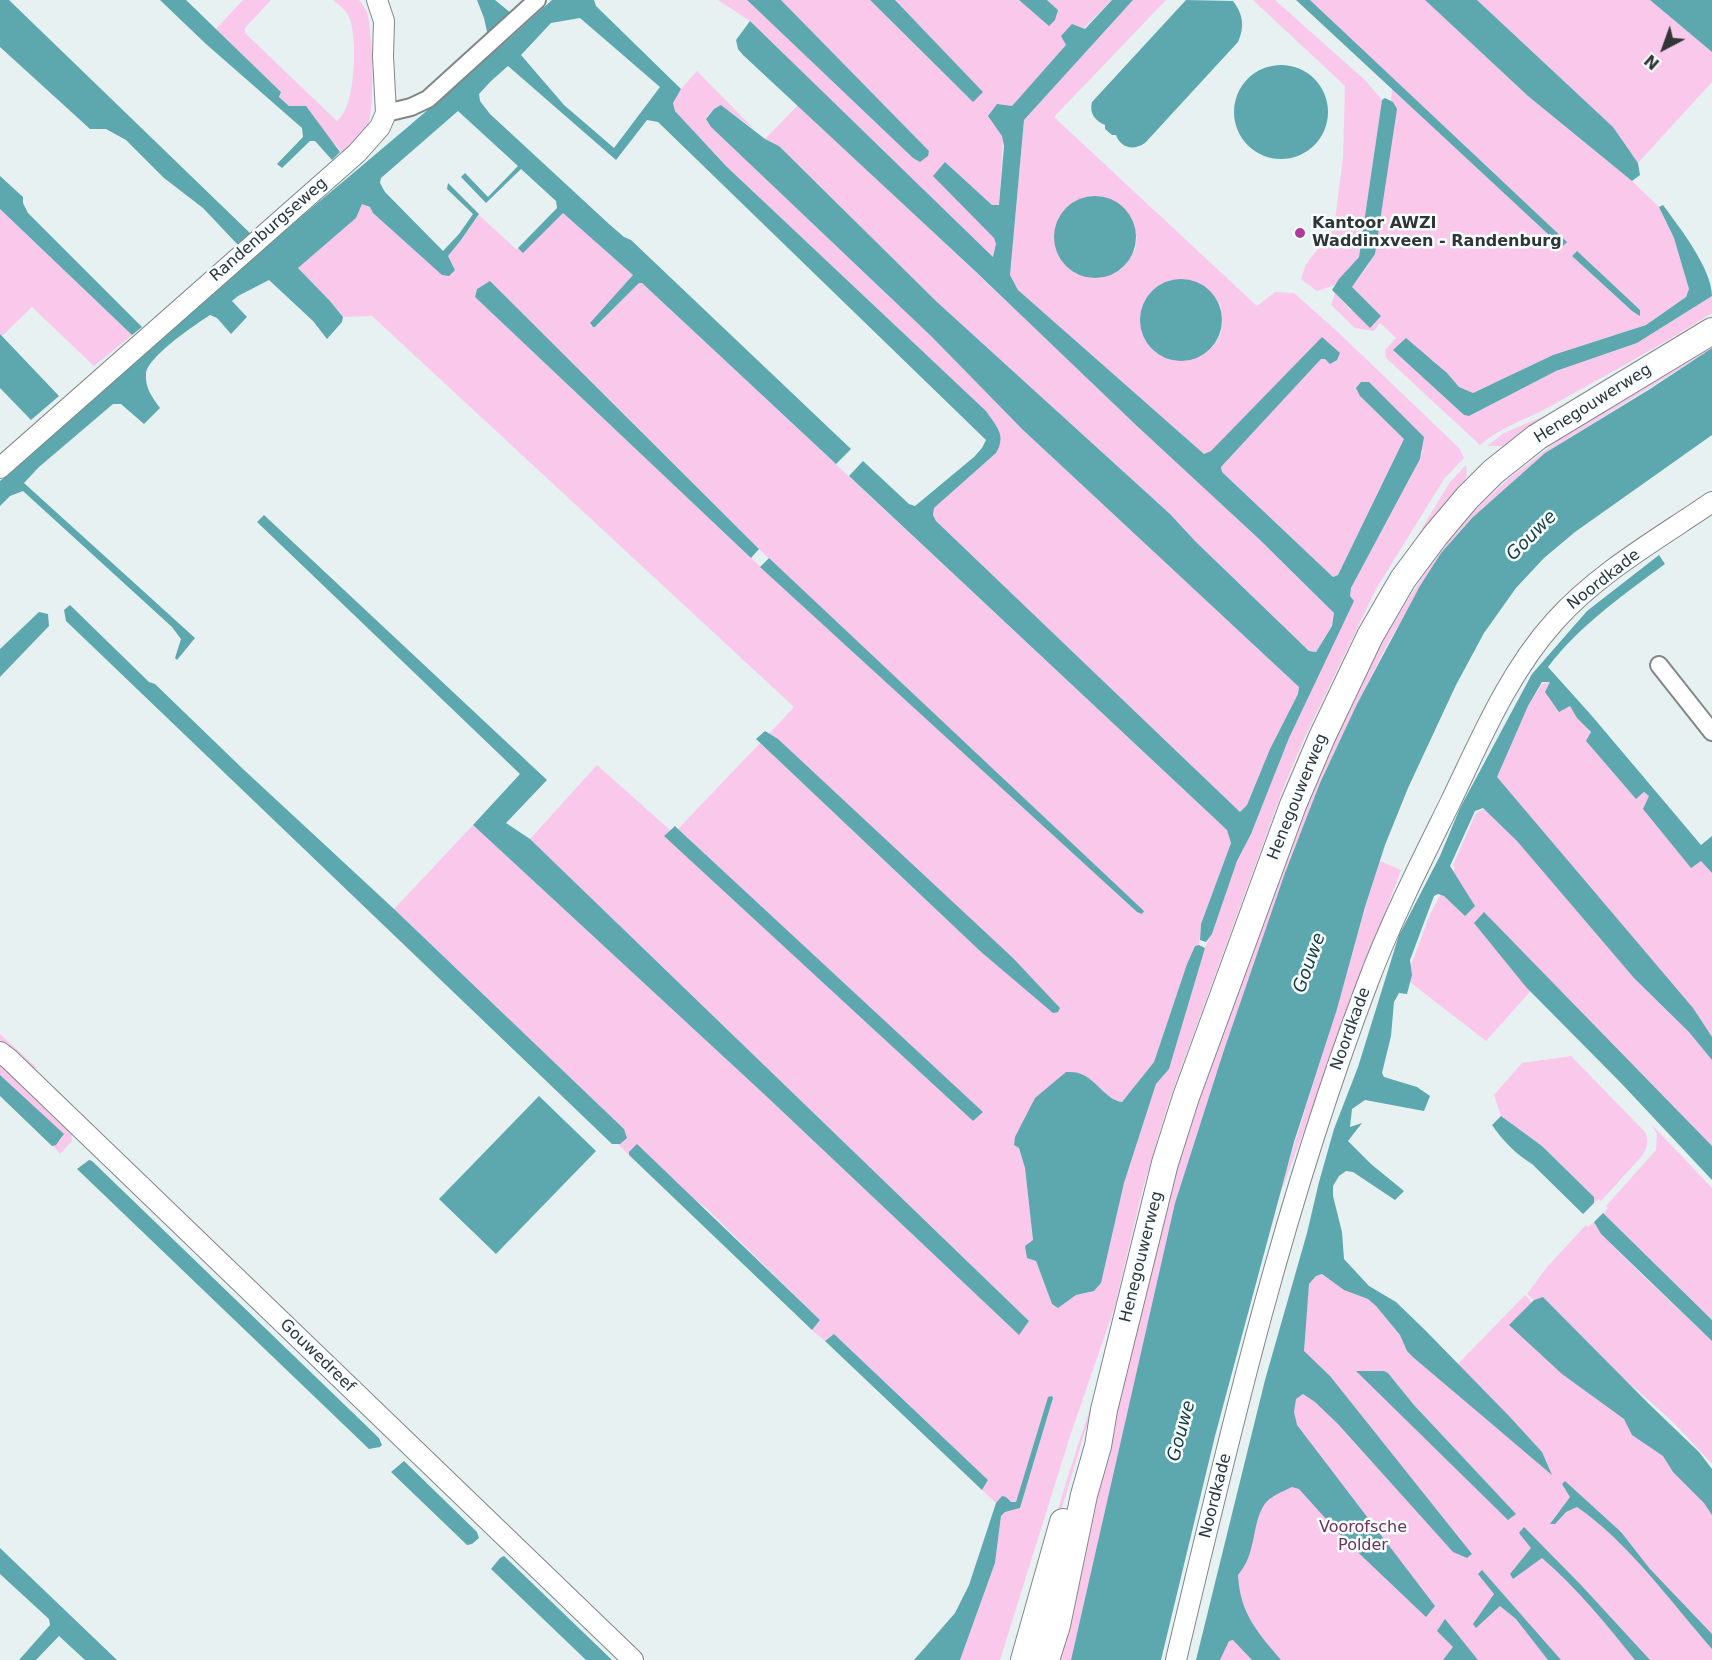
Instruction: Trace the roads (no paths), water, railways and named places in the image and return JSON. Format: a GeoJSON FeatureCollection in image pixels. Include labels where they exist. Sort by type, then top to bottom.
{"type":"FeatureCollection","features":[{"type":"Feature","properties":{"kind":"main road","name":"Henegouwerweg"},"geometry":{"type":"LineString","coordinates":[[1046,1660],[1057,1625],[1084,1494],[1098,1446],[1104,1410],[1165,1163],[1190,1086],[1293,805],[1322,737],[1370,636],[1403,579],[1435,536],[1492,472],[1537,437],[1712,331]]}},
{"type":"Feature","properties":{"kind":"main road","name":"Henegouwerweg"},"geometry":{"type":"LineString","coordinates":[[1024,1660],[1087,1442],[1104,1410]]}},
{"type":"Feature","properties":{"kind":"street"},"geometry":{"type":"LineString","coordinates":[[377,0],[384,21],[386,113],[411,107],[428,99],[537,0]]}},
{"type":"Feature","properties":{"kind":"street","name":"Randenburgseweg"},"geometry":{"type":"LineString","coordinates":[[0,468],[357,153],[380,127],[386,113]]}},
{"type":"Feature","properties":{"kind":"street","name":"Noordkade"},"geometry":{"type":"LineString","coordinates":[[1176,1660],[1257,1335],[1292,1211],[1328,1095],[1364,993],[1405,893],[1509,684],[1553,623],[1578,597],[1604,576],[1712,502]]}},
{"type":"Feature","properties":{"kind":"street"},"geometry":{"type":"LineString","coordinates":[[1659,665],[1712,730]]}},
{"type":"Feature","properties":{"kind":"street","name":"Gouwedreef"},"geometry":{"type":"LineString","coordinates":[[0,1052],[633,1660]]}},
{"type":"Feature","properties":{"kind":"water"},"geometry":{"type":"Polygon","coordinates":[[[0,0],[9,0],[251,234],[238,245],[203,208],[164,178],[126,140],[106,129],[90,129],[0,47],[0,0]]]}},
{"type":"Feature","properties":{"kind":"water"},"geometry":{"type":"Polygon","coordinates":[[[160,0],[186,0],[281,92],[279,97],[289,106],[306,106],[340,152],[332,160],[315,141],[310,141],[282,168],[277,164],[303,137],[302,128],[206,44],[160,0]]]}},
{"type":"Feature","properties":{"kind":"water"},"geometry":{"type":"Polygon","coordinates":[[[477,0],[495,0],[512,14],[488,36],[477,0]]]}},
{"type":"Feature","properties":{"kind":"water"},"geometry":{"type":"Polygon","coordinates":[[[552,0],[594,0],[596,6],[681,89],[673,103],[675,111],[726,166],[986,411],[999,431],[1000,441],[996,453],[934,508],[933,515],[936,521],[1240,812],[1247,805],[1270,749],[1298,694],[1299,687],[1022,429],[932,337],[711,127],[706,119],[714,109],[721,105],[765,139],[779,146],[937,302],[1170,514],[1309,651],[1316,652],[1332,626],[1334,613],[1259,539],[743,55],[738,49],[736,40],[750,21],[993,257],[996,244],[994,238],[933,176],[945,162],[992,205],[999,205],[1004,146],[1002,136],[988,116],[997,104],[1012,106],[1066,45],[1061,36],[1072,24],[1085,29],[1112,0],[1133,0],[1024,120],[1010,275],[1018,290],[1204,454],[1211,451],[1322,337],[1340,353],[1337,360],[1330,364],[1325,359],[1321,359],[1221,467],[1222,472],[1333,577],[1338,575],[1404,439],[1360,396],[1356,388],[1361,382],[1369,382],[1424,437],[1420,459],[1351,588],[1350,596],[1354,601],[1289,738],[1251,834],[1237,861],[1212,934],[1206,942],[1200,940],[1201,924],[1231,843],[1227,830],[849,476],[863,461],[909,504],[915,506],[974,457],[986,440],[658,122],[647,120],[616,160],[508,66],[479,94],[480,101],[490,114],[609,224],[631,240],[851,449],[836,464],[642,283],[639,283],[593,327],[590,323],[633,275],[563,213],[523,253],[518,248],[557,208],[556,201],[521,169],[486,203],[461,177],[465,173],[488,197],[518,166],[458,111],[381,178],[380,183],[385,192],[443,251],[473,214],[447,189],[448,183],[479,214],[448,256],[455,270],[449,276],[442,275],[373,213],[370,207],[362,204],[356,218],[298,268],[343,317],[342,322],[327,339],[313,321],[269,280],[232,301],[247,317],[231,334],[217,318],[210,315],[154,359],[148,367],[146,379],[150,392],[160,408],[144,424],[121,404],[113,404],[39,467],[24,483],[195,638],[177,660],[175,658],[181,639],[172,627],[23,491],[10,496],[0,506],[0,481],[104,384],[552,0]],[[580,18],[551,23],[521,55],[564,105],[614,148],[660,87],[580,18]]]}},
{"type":"Feature","properties":{"kind":"water"},"geometry":{"type":"Polygon","coordinates":[[[747,0],[781,0],[929,151],[928,156],[920,162],[913,158],[747,0]]]}},
{"type":"Feature","properties":{"kind":"water"},"geometry":{"type":"Polygon","coordinates":[[[870,0],[895,0],[983,92],[973,102],[870,0]]]}},
{"type":"Feature","properties":{"kind":"water"},"geometry":{"type":"Polygon","coordinates":[[[1019,0],[1047,0],[1058,10],[1055,20],[1049,26],[1019,0]]]}},
{"type":"Feature","properties":{"kind":"water"},"geometry":{"type":"Polygon","coordinates":[[[1186,0],[1233,1],[1242,20],[1242,31],[1238,42],[1145,143],[1136,147],[1128,147],[1096,119],[1091,110],[1092,102],[1186,0]]]}},
{"type":"Feature","properties":{"kind":"water"},"geometry":{"type":"Polygon","coordinates":[[[1296,0],[1310,0],[1567,242],[1562,247],[1296,0]]]}},
{"type":"Feature","properties":{"kind":"water"},"geometry":{"type":"Polygon","coordinates":[[[1425,0],[1477,0],[1613,127],[1638,163],[1640,175],[1632,181],[1528,96],[1425,0]]]}},
{"type":"Feature","properties":{"kind":"water"},"geometry":{"type":"Polygon","coordinates":[[[1650,0],[1712,0],[1712,52],[1650,0]]]}},
{"type":"Feature","properties":{"kind":"water"},"geometry":{"type":"Polygon","coordinates":[[[1281,65],[1299,69],[1314,79],[1324,94],[1328,112],[1324,130],[1314,145],[1299,155],[1281,159],[1263,155],[1248,145],[1238,130],[1234,112],[1238,94],[1248,79],[1263,69],[1281,65]]]}},
{"type":"Feature","properties":{"kind":"water"},"geometry":{"type":"Polygon","coordinates":[[[1385,98],[1393,102],[1397,109],[1375,254],[1352,287],[1381,316],[1370,328],[1332,290],[1359,257],[1382,100],[1385,98]]]}},
{"type":"Feature","properties":{"kind":"water"},"geometry":{"type":"Polygon","coordinates":[[[0,176],[23,197],[28,213],[142,327],[132,335],[0,209],[0,176]]]}},
{"type":"Feature","properties":{"kind":"water"},"geometry":{"type":"Polygon","coordinates":[[[1095,196],[1111,199],[1124,208],[1133,221],[1136,237],[1133,253],[1124,266],[1111,275],[1095,278],[1079,275],[1066,266],[1057,253],[1054,237],[1057,221],[1066,208],[1079,199],[1095,196]]]}},
{"type":"Feature","properties":{"kind":"water"},"geometry":{"type":"Polygon","coordinates":[[[1663,205],[1701,261],[1711,285],[1712,296],[1637,343],[1556,371],[1469,416],[1464,415],[1393,350],[1406,338],[1447,373],[1459,387],[1473,393],[1553,355],[1646,325],[1686,297],[1689,289],[1674,238],[1659,207],[1663,205]]]}},
{"type":"Feature","properties":{"kind":"water"},"geometry":{"type":"Polygon","coordinates":[[[1577,251],[1640,310],[1640,316],[1572,256],[1577,251]]]}},
{"type":"Feature","properties":{"kind":"water"},"geometry":{"type":"Polygon","coordinates":[[[1181,279],[1197,282],[1210,291],[1219,304],[1222,320],[1219,336],[1210,349],[1197,358],[1181,361],[1165,358],[1152,349],[1143,336],[1140,320],[1143,304],[1152,291],[1165,282],[1181,279]]]}},
{"type":"Feature","properties":{"kind":"water"},"geometry":{"type":"Polygon","coordinates":[[[490,281],[759,549],[751,558],[475,297],[477,289],[490,281]]]}},
{"type":"Feature","properties":{"kind":"water"},"geometry":{"type":"Polygon","coordinates":[[[0,334],[59,396],[31,420],[0,388],[0,334]]]}},
{"type":"Feature","properties":{"kind":"water","name":"Gouwe"},"geometry":{"type":"Polygon","coordinates":[[[1712,348],[1712,435],[1575,532],[1544,558],[1516,588],[1484,633],[1456,685],[1408,788],[1385,845],[1365,907],[1337,1009],[1294,1142],[1215,1436],[1161,1660],[1071,1660],[1175,1203],[1223,1053],[1285,873],[1320,783],[1357,704],[1420,586],[1441,553],[1472,518],[1545,453],[1712,348]]]}},
{"type":"Feature","properties":{"kind":"water"},"geometry":{"type":"Polygon","coordinates":[[[264,515],[547,780],[506,823],[530,839],[1029,1321],[1019,1335],[765,1095],[473,825],[520,774],[257,522],[264,515]]]}},
{"type":"Feature","properties":{"kind":"water"},"geometry":{"type":"Polygon","coordinates":[[[1659,555],[1665,564],[1588,624],[1548,667],[1701,845],[1712,836],[1712,873],[1701,861],[1691,868],[1643,809],[1649,796],[1644,792],[1636,799],[1586,741],[1591,732],[1577,718],[1570,706],[1559,712],[1545,692],[1550,682],[1542,682],[1528,706],[1497,777],[1693,1008],[1712,1037],[1712,1060],[1689,1032],[1634,978],[1517,841],[1483,808],[1475,811],[1450,866],[1475,906],[1465,916],[1444,896],[1438,894],[1434,896],[1410,960],[1412,975],[1407,994],[1399,993],[1394,1002],[1391,1036],[1382,1073],[1384,1077],[1417,1087],[1430,1096],[1424,1111],[1365,1100],[1352,1109],[1350,1127],[1362,1123],[1348,1141],[1371,1164],[1404,1191],[1395,1200],[1353,1172],[1346,1171],[1339,1176],[1333,1186],[1333,1196],[1342,1232],[1344,1259],[1369,1286],[1396,1302],[1509,1416],[1542,1452],[1552,1475],[1414,1358],[1407,1351],[1400,1335],[1368,1299],[1344,1290],[1322,1274],[1316,1276],[1309,1284],[1304,1351],[1330,1376],[1472,1554],[1467,1558],[1453,1552],[1338,1424],[1303,1394],[1296,1399],[1294,1412],[1297,1425],[1435,1606],[1426,1617],[1345,1540],[1299,1489],[1292,1487],[1273,1497],[1264,1505],[1248,1558],[1238,1575],[1242,1600],[1251,1621],[1281,1660],[1252,1660],[1233,1640],[1229,1641],[1220,1660],[1196,1660],[1265,1380],[1307,1233],[1319,1182],[1334,1129],[1358,1067],[1399,935],[1440,856],[1460,808],[1532,674],[1587,611],[1659,555]]]}},
{"type":"Feature","properties":{"kind":"water"},"geometry":{"type":"Polygon","coordinates":[[[769,558],[1144,911],[1142,914],[1137,912],[760,567],[769,558]]]}},
{"type":"Feature","properties":{"kind":"water"},"geometry":{"type":"Polygon","coordinates":[[[70,605],[624,1129],[627,1138],[620,1144],[612,1144],[66,621],[64,610],[70,605]]]}},
{"type":"Feature","properties":{"kind":"water"},"geometry":{"type":"Polygon","coordinates":[[[39,612],[48,614],[49,626],[0,677],[0,649],[39,612]]]}},
{"type":"Feature","properties":{"kind":"water"},"geometry":{"type":"Polygon","coordinates":[[[765,731],[778,739],[1013,958],[1060,1008],[1058,1012],[1053,1013],[980,951],[756,739],[765,731]]]}},
{"type":"Feature","properties":{"kind":"water"},"geometry":{"type":"Polygon","coordinates":[[[675,826],[983,1112],[973,1121],[664,836],[675,826]]]}},
{"type":"Feature","properties":{"kind":"water"},"geometry":{"type":"Polygon","coordinates":[[[1484,912],[1712,1146],[1712,1180],[1526,987],[1474,923],[1484,912]]]}},
{"type":"Feature","properties":{"kind":"water"},"geometry":{"type":"Polygon","coordinates":[[[1195,946],[1205,948],[1169,1069],[1156,1084],[1124,1183],[1101,1283],[1094,1291],[1076,1295],[1058,1308],[1052,1304],[1036,1261],[1027,1258],[1025,1246],[1033,1240],[1025,1168],[1019,1148],[1014,1145],[1015,1137],[1035,1098],[1066,1072],[1078,1073],[1087,1077],[1111,1098],[1122,1102],[1154,1062],[1187,964],[1195,946]]]}},
{"type":"Feature","properties":{"kind":"water"},"geometry":{"type":"Polygon","coordinates":[[[0,1075],[64,1134],[56,1145],[52,1146],[0,1096],[0,1075]]]}},
{"type":"Feature","properties":{"kind":"water"},"geometry":{"type":"Polygon","coordinates":[[[539,1096],[596,1151],[496,1254],[439,1199],[539,1096]]]}},
{"type":"Feature","properties":{"kind":"water"},"geometry":{"type":"Polygon","coordinates":[[[1501,1116],[1542,1146],[1594,1197],[1594,1203],[1583,1214],[1500,1136],[1492,1125],[1501,1116]]]}},
{"type":"Feature","properties":{"kind":"water"},"geometry":{"type":"Polygon","coordinates":[[[637,1144],[820,1320],[812,1330],[629,1155],[637,1144]]]}},
{"type":"Feature","properties":{"kind":"water"},"geometry":{"type":"Polygon","coordinates":[[[89,1160],[379,1438],[382,1445],[369,1449],[77,1169],[89,1160]]]}},
{"type":"Feature","properties":{"kind":"water"},"geometry":{"type":"Polygon","coordinates":[[[1603,1213],[1712,1320],[1712,1341],[1601,1234],[1594,1222],[1603,1213]]]}},
{"type":"Feature","properties":{"kind":"water"},"geometry":{"type":"Polygon","coordinates":[[[1543,1297],[1699,1452],[1712,1469],[1712,1515],[1704,1503],[1673,1472],[1663,1456],[1632,1435],[1624,1419],[1562,1374],[1509,1325],[1534,1300],[1543,1297]]]}},
{"type":"Feature","properties":{"kind":"water"},"geometry":{"type":"Polygon","coordinates":[[[834,1334],[988,1480],[982,1490],[825,1341],[834,1334]]]}},
{"type":"Feature","properties":{"kind":"water"},"geometry":{"type":"Polygon","coordinates":[[[1356,1371],[1388,1373],[1414,1405],[1516,1514],[1508,1520],[1356,1371]]]}},
{"type":"Feature","properties":{"kind":"water"},"geometry":{"type":"Polygon","coordinates":[[[1052,1396],[1020,1508],[1005,1512],[1001,1516],[995,1563],[960,1660],[914,1660],[955,1613],[969,1585],[996,1503],[1002,1496],[1011,1502],[1016,1502],[1048,1397],[1052,1396]]]}},
{"type":"Feature","properties":{"kind":"water"},"geometry":{"type":"Polygon","coordinates":[[[404,1461],[477,1532],[479,1538],[467,1545],[391,1472],[404,1461]]]}},
{"type":"Feature","properties":{"kind":"water"},"geometry":{"type":"Polygon","coordinates":[[[1565,1481],[1621,1532],[1650,1569],[1712,1634],[1712,1649],[1631,1555],[1596,1521],[1577,1507],[1566,1512],[1555,1524],[1550,1524],[1570,1497],[1562,1484],[1565,1481]]]}},
{"type":"Feature","properties":{"kind":"water"},"geometry":{"type":"Polygon","coordinates":[[[1524,1527],[1650,1660],[1635,1660],[1579,1594],[1542,1558],[1513,1579],[1510,1574],[1531,1548],[1519,1533],[1524,1527]]]}},
{"type":"Feature","properties":{"kind":"water"},"geometry":{"type":"Polygon","coordinates":[[[0,1548],[117,1660],[85,1660],[59,1636],[36,1660],[19,1660],[50,1625],[49,1619],[0,1574],[0,1548]]]}},
{"type":"Feature","properties":{"kind":"water"},"geometry":{"type":"Polygon","coordinates":[[[504,1556],[612,1660],[586,1660],[491,1569],[504,1556]]]}},
{"type":"Feature","properties":{"kind":"water"},"geometry":{"type":"Polygon","coordinates":[[[1482,1570],[1561,1660],[1548,1660],[1516,1619],[1500,1606],[1476,1628],[1473,1624],[1494,1594],[1478,1574],[1482,1570]]]}},
{"type":"Feature","properties":{"kind":"water"},"geometry":{"type":"Polygon","coordinates":[[[1445,1619],[1478,1660],[1443,1660],[1453,1647],[1437,1631],[1445,1619]]]}},
{"type":"Feature","properties":{"kind":"place","name":"Kantoor AWZI Waddinxveen - Randenburg"},"geometry":{"type":"Point","coordinates":[1300,233]}},
{"type":"Feature","properties":{"kind":"park label","name":"Voorofsche Polder"},"geometry":{"type":"Point","coordinates":[1363,1537]}}]}
